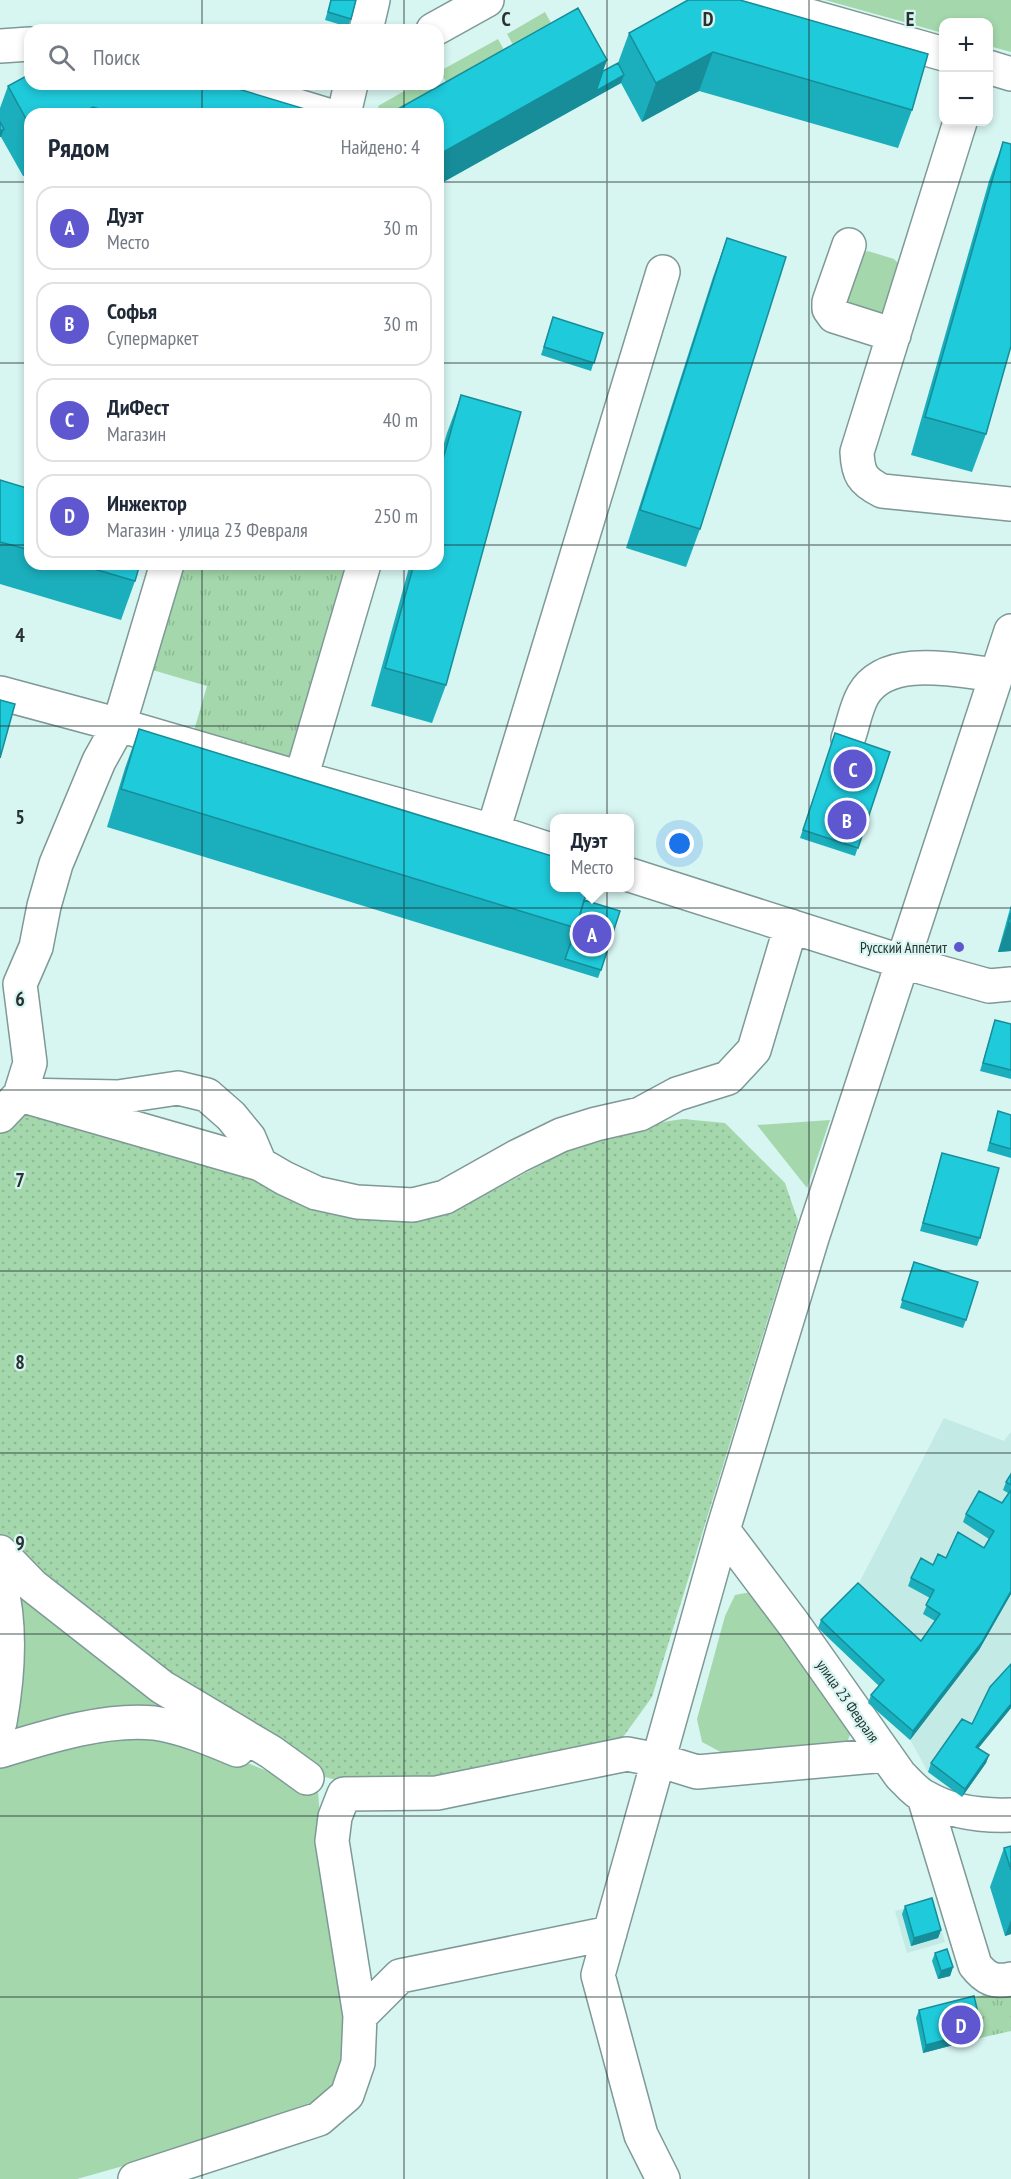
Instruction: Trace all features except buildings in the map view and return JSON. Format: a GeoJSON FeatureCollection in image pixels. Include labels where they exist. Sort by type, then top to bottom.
{"type":"FeatureCollection","features":[{"type":"Feature","properties":{"kind":"street"},"geometry":{"type":"LineString","coordinates":[[368,24],[374,0]]}},
{"type":"Feature","properties":{"kind":"street"},"geometry":{"type":"LineString","coordinates":[[444,24],[486,0]]}},
{"type":"Feature","properties":{"kind":"street"},"geometry":{"type":"LineString","coordinates":[[753,0],[939,53]]}},
{"type":"Feature","properties":{"kind":"street"},"geometry":{"type":"LineString","coordinates":[[0,46],[24,44]]}},
{"type":"Feature","properties":{"kind":"street"},"geometry":{"type":"LineString","coordinates":[[993,69],[1011,74]]}},
{"type":"Feature","properties":{"kind":"street"},"geometry":{"type":"LineString","coordinates":[[245,90],[304,108]]}},
{"type":"Feature","properties":{"kind":"street"},"geometry":{"type":"LineString","coordinates":[[345,108],[350,90]]}},
{"type":"Feature","properties":{"kind":"street"},"geometry":{"type":"LineString","coordinates":[[959,126],[858,452],[858,469],[867,483],[882,491],[1011,504]]}},
{"type":"Feature","properties":{"kind":"street"},"geometry":{"type":"LineString","coordinates":[[849,245],[829,309],[834,316],[894,335]]}},
{"type":"Feature","properties":{"kind":"street"},"geometry":{"type":"LineString","coordinates":[[493,831],[663,272]]}},
{"type":"Feature","properties":{"kind":"street"},"geometry":{"type":"LineString","coordinates":[[10,1105],[30,1063],[20,984],[36,947],[44,906],[56,864],[99,762],[119,725],[165,570]]}},
{"type":"Feature","properties":{"kind":"street"},"geometry":{"type":"LineString","coordinates":[[301,778],[362,570]]}},
{"type":"Feature","properties":{"kind":"street"},"geometry":{"type":"LineString","coordinates":[[663,2179],[641,2135],[598,1975],[723,1530],[812,1238],[1011,631]]}},
{"type":"Feature","properties":{"kind":"street"},"geometry":{"type":"LineString","coordinates":[[849,739],[863,694],[878,679],[892,671],[922,667],[997,675]]}},
{"type":"Feature","properties":{"kind":"street"},"geometry":{"type":"LineString","coordinates":[[0,693],[493,831],[550,849]]}},
{"type":"Feature","properties":{"kind":"street"},"geometry":{"type":"LineString","coordinates":[[634,876],[903,962],[989,986],[1011,984]]}},
{"type":"Feature","properties":{"kind":"street"},"geometry":{"type":"LineString","coordinates":[[10,1105],[260,1164],[316,1193],[357,1202],[413,1205],[445,1197],[518,1155],[561,1135],[640,1114],[677,1094],[728,1078],[754,1050],[791,926]]}},
{"type":"Feature","properties":{"kind":"street"},"geometry":{"type":"LineString","coordinates":[[10,1105],[118,1097],[178,1088],[207,1095],[231,1116],[249,1138],[260,1164]]}},
{"type":"Feature","properties":{"kind":"street","name":"улица 23 Февраля"},"geometry":{"type":"LineString","coordinates":[[723,1530],[793,1623],[900,1775],[924,1797],[952,1809],[978,1814],[1011,1815]]}},
{"type":"Feature","properties":{"kind":"street"},"geometry":{"type":"LineString","coordinates":[[0,1552],[33,1586],[162,1687],[271,1752],[307,1778]]}},
{"type":"Feature","properties":{"kind":"street"},"geometry":{"type":"LineString","coordinates":[[0,1582],[8,1641],[5,1694],[0,1722]]}},
{"type":"Feature","properties":{"kind":"street"},"geometry":{"type":"LineString","coordinates":[[0,1751],[49,1737],[105,1725],[153,1723],[201,1735],[344,1794],[436,1793],[627,1754],[658,1760],[697,1772],[886,1755]]}},
{"type":"Feature","properties":{"kind":"street"},"geometry":{"type":"LineString","coordinates":[[135,2179],[319,2119],[347,2095],[358,2063],[360,2016],[332,1841],[335,1817],[344,1794]]}},
{"type":"Feature","properties":{"kind":"street"},"geometry":{"type":"LineString","coordinates":[[924,1797],[975,1965],[984,1976],[992,1980],[1011,1979]]}},
{"type":"Feature","properties":{"kind":"street"},"geometry":{"type":"LineString","coordinates":[[360,2016],[400,1976],[610,1933]]}},
{"type":"Feature","properties":{"kind":"shaded area"},"geometry":{"type":"Polygon","coordinates":[[[944,1418],[1004,1441],[1011,1432],[1011,1708],[973,1754],[986,1763],[962,1797],[928,1772],[881,1687],[818,1628],[855,1591],[944,1418]]]}},
{"type":"Feature","properties":{"kind":"shaded area"},"geometry":{"type":"Polygon","coordinates":[[[933,1901],[945,1942],[907,1953],[895,1911],[933,1901]]]}},
{"type":"Feature","properties":{"kind":"green space"},"geometry":{"type":"Polygon","coordinates":[[[825,0],[1011,0],[1011,52],[993,47],[993,18],[939,18],[939,32],[825,0]]]}},
{"type":"Feature","properties":{"kind":"green space"},"geometry":{"type":"Polygon","coordinates":[[[545,12],[564,47],[526,69],[507,34],[545,12]]]}},
{"type":"Feature","properties":{"kind":"green space"},"geometry":{"type":"Polygon","coordinates":[[[498,39],[517,73],[459,106],[444,78],[444,69],[498,39]]]}},
{"type":"Feature","properties":{"kind":"green space"},"geometry":{"type":"Polygon","coordinates":[[[406,90],[439,90],[451,111],[444,113],[444,108],[379,108],[378,106],[406,90]]]}},
{"type":"Feature","properties":{"kind":"green space"},"geometry":{"type":"Polygon","coordinates":[[[868,251],[894,259],[901,266],[886,317],[840,308],[859,255],[868,251]]]}},
{"type":"Feature","properties":{"kind":"green space"},"geometry":{"type":"Polygon","coordinates":[[[178,570],[347,570],[289,763],[193,734],[207,686],[149,669],[178,570]]]}},
{"type":"Feature","properties":{"kind":"green space"},"geometry":{"type":"Polygon","coordinates":[[[0,1103],[428,1214],[466,1205],[565,1152],[602,1137],[643,1125],[683,1119],[725,1123],[785,1183],[798,1221],[652,1697],[618,1744],[471,1779],[351,1784],[314,1774],[186,1697],[0,1538],[0,1103]]]}},
{"type":"Feature","properties":{"kind":"green space"},"geometry":{"type":"Polygon","coordinates":[[[830,1120],[807,1188],[757,1125],[830,1120]]]}},
{"type":"Feature","properties":{"kind":"green space"},"geometry":{"type":"Polygon","coordinates":[[[1,1560],[159,1695],[176,1722],[1,1744],[1,1560]]]}},
{"type":"Feature","properties":{"kind":"green space"},"geometry":{"type":"Polygon","coordinates":[[[751,1592],[802,1657],[851,1732],[845,1748],[730,1757],[702,1742],[697,1719],[725,1616],[735,1595],[751,1592]]]}},
{"type":"Feature","properties":{"kind":"green space"},"geometry":{"type":"Polygon","coordinates":[[[168,1732],[318,1791],[323,1858],[344,2019],[342,2059],[332,2089],[290,2119],[77,2179],[0,2179],[0,1767],[24,1751],[168,1732]]]}},
{"type":"Feature","properties":{"kind":"green space"},"geometry":{"type":"Polygon","coordinates":[[[1011,1987],[1011,2031],[980,2038],[970,1999],[1011,1987]]]}},
{"type":"Feature","properties":{"kind":"place","name":"ДиФест"},"geometry":{"type":"Point","coordinates":[853,769]}},
{"type":"Feature","properties":{"kind":"place","name":"Софья"},"geometry":{"type":"Point","coordinates":[847,820]}},
{"type":"Feature","properties":{"kind":"place","name":"Дуэт"},"geometry":{"type":"Point","coordinates":[592,934]}},
{"type":"Feature","properties":{"kind":"place","name":"Русский Аппетит"},"geometry":{"type":"Point","coordinates":[959,947]}},
{"type":"Feature","properties":{"kind":"place","name":"Инжектор"},"geometry":{"type":"Point","coordinates":[961,2025]}}]}
